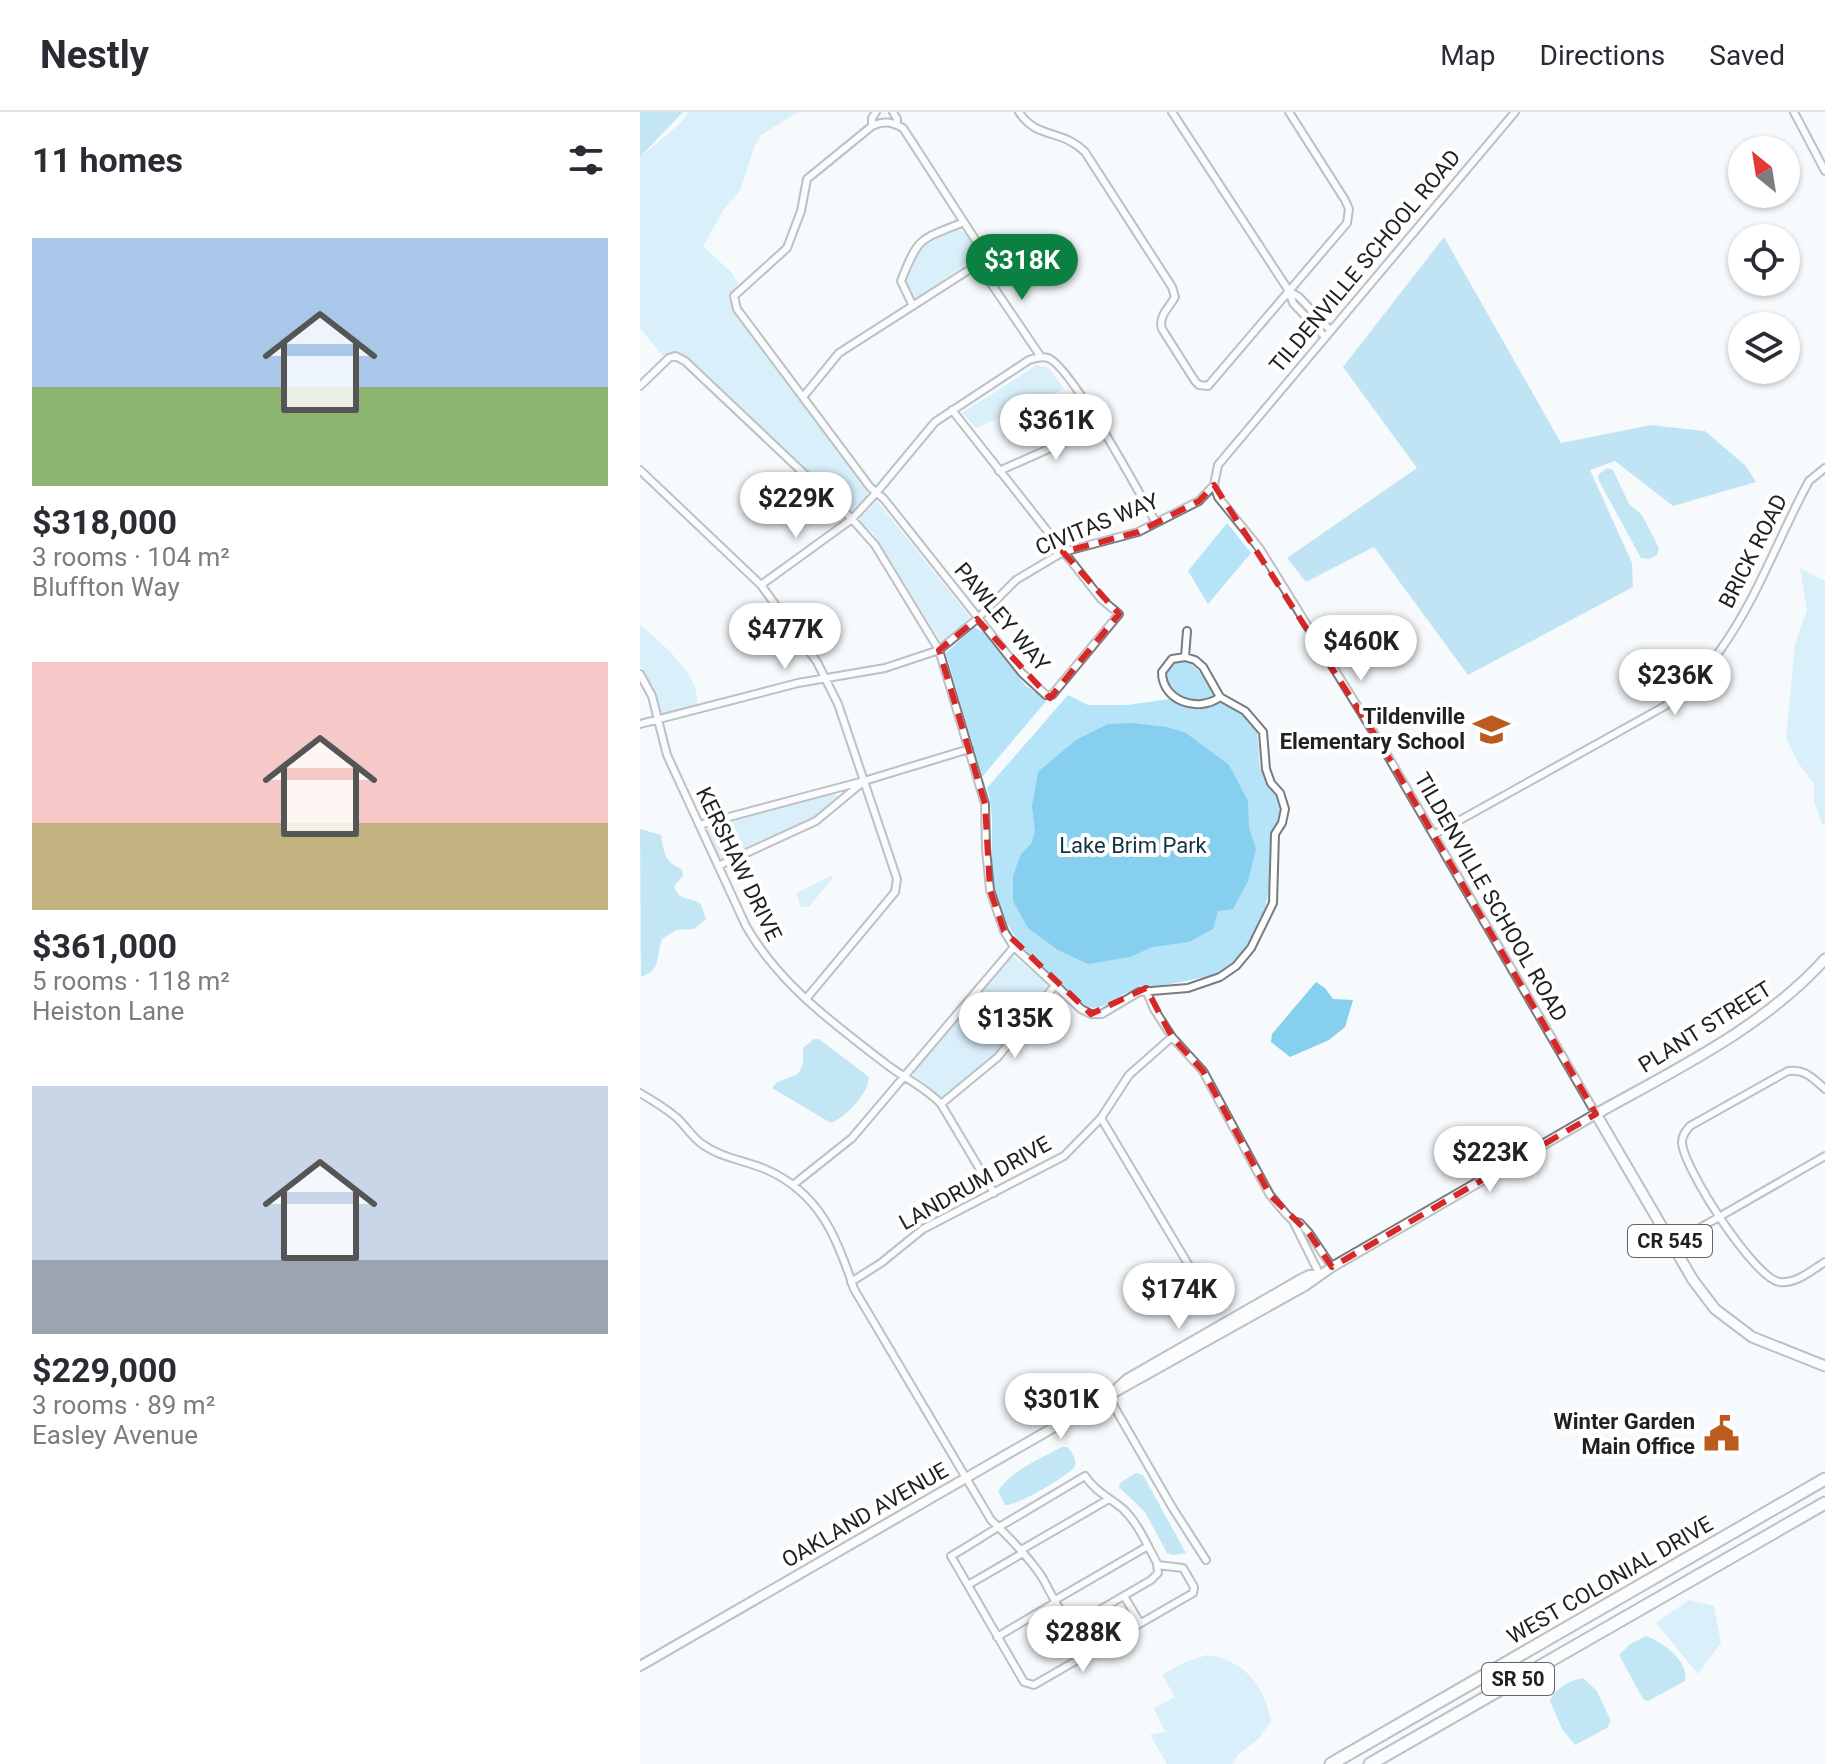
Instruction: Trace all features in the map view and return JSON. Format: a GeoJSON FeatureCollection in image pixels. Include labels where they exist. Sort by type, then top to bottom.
{"type":"FeatureCollection","features":[{"type":"Feature","properties":{"kind":"highway","name":"WEST COLONIAL DRIVE"},"geometry":{"type":"LineString","coordinates":[[1331,1764],[1825,1479]]}},
{"type":"Feature","properties":{"kind":"highway","name":"WEST COLONIAL DRIVE"},"geometry":{"type":"LineString","coordinates":[[1370,1764],[1825,1503]]}},
{"type":"Feature","properties":{"kind":"main road","name":"PLANT STREET"},"geometry":{"type":"LineString","coordinates":[[1596,1114],[1768,1013],[1825,959]]}},
{"type":"Feature","properties":{"kind":"main road","name":"TILDENVILLE SCHOOL ROAD"},"geometry":{"type":"LineString","coordinates":[[1596,1114],[1704,1296],[1736,1328],[1768,1345],[1825,1366]]}},
{"type":"Feature","properties":{"kind":"street"},"geometry":{"type":"LineString","coordinates":[[803,397],[839,353],[978,264],[981,258],[980,247],[903,128],[882,121],[872,126],[876,112]]}},
{"type":"Feature","properties":{"kind":"street"},"geometry":{"type":"LineString","coordinates":[[893,112],[897,125]]}},
{"type":"Feature","properties":{"kind":"street"},"geometry":{"type":"LineString","coordinates":[[1019,112],[1035,129],[1062,135],[1085,152],[1172,287],[1175,297],[1163,314],[1162,329],[1199,385],[1208,386],[1347,223],[1349,209],[1289,112]]}},
{"type":"Feature","properties":{"kind":"street"},"geometry":{"type":"LineString","coordinates":[[1172,112],[1289,291],[1293,303],[1325,337]]}},
{"type":"Feature","properties":{"kind":"street","name":"TILDENVILLE SCHOOL ROAD"},"geometry":{"type":"LineString","coordinates":[[1515,112],[1218,465],[1214,485],[1218,497],[1260,549],[1435,834],[1596,1114]]}},
{"type":"Feature","properties":{"kind":"street"},"geometry":{"type":"LineString","coordinates":[[1794,112],[1825,171]]}},
{"type":"Feature","properties":{"kind":"street","name":"PAWLEY WAY"},"geometry":{"type":"LineString","coordinates":[[872,126],[807,179],[801,211],[787,248],[743,286],[733,302],[876,493],[884,499],[977,619],[1031,683],[1046,695],[1052,695],[1119,614],[1101,599],[952,410]]}},
{"type":"Feature","properties":{"kind":"street"},"geometry":{"type":"LineString","coordinates":[[913,306],[901,281],[914,247],[935,232],[964,222]]}},
{"type":"Feature","properties":{"kind":"street"},"geometry":{"type":"LineString","coordinates":[[978,264],[1041,357]]}},
{"type":"Feature","properties":{"kind":"street"},"geometry":{"type":"LineString","coordinates":[[1289,291],[1299,297],[1330,330]]}},
{"type":"Feature","properties":{"kind":"street"},"geometry":{"type":"LineString","coordinates":[[640,386],[669,358],[675,356],[685,361],[852,519],[875,545],[939,650],[987,813],[986,849],[990,890],[1000,921],[1014,947],[1081,1009],[1091,1014],[1102,1014],[1125,998],[1146,990],[1188,988],[1220,977],[1236,966],[1251,948],[1273,903],[1275,834],[1282,823],[1285,809],[1266,769],[1263,732],[1245,711],[1220,697],[1203,667],[1195,660],[1185,657],[1172,659],[1166,664],[1162,675],[1167,690],[1176,699],[1189,704],[1214,701],[1220,697]]}},
{"type":"Feature","properties":{"kind":"street"},"geometry":{"type":"LineString","coordinates":[[761,585],[852,519],[935,422],[1029,360],[1041,357],[1050,358],[1060,367],[1100,426],[1155,521]]}},
{"type":"Feature","properties":{"kind":"street"},"geometry":{"type":"LineString","coordinates":[[999,471],[1100,426]]}},
{"type":"Feature","properties":{"kind":"street","name":"BRICK ROAD"},"geometry":{"type":"LineString","coordinates":[[1435,834],[1665,706],[1690,683],[1720,651],[1750,602],[1809,481],[1825,468]]}},
{"type":"Feature","properties":{"kind":"street"},"geometry":{"type":"LineString","coordinates":[[640,470],[761,585],[798,633],[838,704],[898,886],[806,999]]}},
{"type":"Feature","properties":{"kind":"street","name":"CIVITAS WAY"},"geometry":{"type":"LineString","coordinates":[[640,724],[798,683],[885,668],[939,650],[977,619],[1016,580],[1063,552],[1138,532],[1199,501],[1214,485]]}},
{"type":"Feature","properties":{"kind":"street"},"geometry":{"type":"LineString","coordinates":[[1185,657],[1187,631]]}},
{"type":"Feature","properties":{"kind":"street","name":"KERSHAW DRIVE"},"geometry":{"type":"LineString","coordinates":[[640,674],[652,696],[667,755],[762,953],[806,999],[903,1075]]}},
{"type":"Feature","properties":{"kind":"street"},"geometry":{"type":"LineString","coordinates":[[699,825],[969,749]]}},
{"type":"Feature","properties":{"kind":"street"},"geometry":{"type":"LineString","coordinates":[[718,866],[816,821],[864,781]]}},
{"type":"Feature","properties":{"kind":"street"},"geometry":{"type":"LineString","coordinates":[[793,1185],[852,1138],[1014,947]]}},
{"type":"Feature","properties":{"kind":"street"},"geometry":{"type":"LineString","coordinates":[[941,1104],[998,1057],[1056,984]]}},
{"type":"Feature","properties":{"kind":"street"},"geometry":{"type":"LineString","coordinates":[[1146,990],[1172,1037],[1203,1071],[1270,1195],[1293,1221],[1320,1275]]}},
{"type":"Feature","properties":{"kind":"street","name":"LANDRUM DRIVE"},"geometry":{"type":"LineString","coordinates":[[851,1282],[881,1263],[923,1229],[1064,1156],[1101,1118],[1129,1075],[1172,1037]]}},
{"type":"Feature","properties":{"kind":"street"},"geometry":{"type":"LineString","coordinates":[[1825,1089],[1810,1075],[1798,1070],[1788,1071],[1690,1126],[1683,1134],[1682,1142],[1685,1154],[1720,1218],[1748,1258],[1768,1278],[1778,1283],[1792,1282],[1825,1262]]}},
{"type":"Feature","properties":{"kind":"street"},"geometry":{"type":"LineString","coordinates":[[903,1075],[931,1093],[941,1104],[994,1193]]}},
{"type":"Feature","properties":{"kind":"street"},"geometry":{"type":"LineString","coordinates":[[640,1104],[642,1094],[674,1116],[702,1144],[723,1156],[766,1169],[793,1185],[819,1210],[844,1256],[851,1282],[991,1520],[998,1527],[1022,1552],[1068,1620],[1084,1619],[1151,1580],[1158,1573],[1148,1546],[1123,1510],[1093,1488],[1085,1476],[998,1527],[951,1556],[1024,1682],[1034,1685],[1193,1593],[1194,1587],[1183,1568],[1157,1565]]}},
{"type":"Feature","properties":{"kind":"street","name":"OAKLAND AVENUE"},"geometry":{"type":"LineString","coordinates":[[640,1666],[1130,1386],[1596,1114]]}},
{"type":"Feature","properties":{"kind":"street"},"geometry":{"type":"LineString","coordinates":[[1101,1118],[1191,1269]]}},
{"type":"Feature","properties":{"kind":"street"},"geometry":{"type":"LineString","coordinates":[[1672,1244],[1825,1156]]}},
{"type":"Feature","properties":{"kind":"street"},"geometry":{"type":"LineString","coordinates":[[1293,1221],[1300,1223],[1309,1233],[1332,1267]]}},
{"type":"Feature","properties":{"kind":"street"},"geometry":{"type":"LineString","coordinates":[[1108,1396],[1206,1560]]}},
{"type":"Feature","properties":{"kind":"street"},"geometry":{"type":"LineString","coordinates":[[968,1585],[1109,1499]]}},
{"type":"Feature","properties":{"kind":"street"},"geometry":{"type":"LineString","coordinates":[[997,1637],[1148,1546]]}},
{"type":"Feature","properties":{"kind":"street"},"geometry":{"type":"LineString","coordinates":[[1124,1596],[1140,1623]]}},
{"type":"Feature","properties":{"kind":"street"},"geometry":{"type":"LineString","coordinates":[[1472,1682],[1482,1699]]}},
{"type":"Feature","properties":{"kind":"highlighted area"},"geometry":{"type":"Polygon","coordinates":[[[1214,485],[1382,746],[1596,1114],[1332,1267],[1309,1233],[1270,1195],[1203,1071],[1172,1037],[1146,988],[1091,1014],[1004,931],[990,890],[985,804],[939,650],[977,619],[1050,698],[1119,614],[1063,552],[1138,532],[1199,501],[1214,485]]]}},
{"type":"Feature","properties":{"kind":"green space"},"geometry":{"type":"Polygon","coordinates":[[[688,112],[798,112],[761,135],[740,191],[724,209],[703,246],[732,273],[738,284],[729,298],[732,309],[869,494],[852,511],[849,512],[687,358],[677,353],[663,356],[640,328],[640,157],[682,122],[688,112]]]}},
{"type":"Feature","properties":{"kind":"green space"},"geometry":{"type":"Polygon","coordinates":[[[955,228],[970,239],[976,257],[917,298],[908,286],[907,278],[915,254],[928,240],[955,228]]]}},
{"type":"Feature","properties":{"kind":"green space"},"geometry":{"type":"Polygon","coordinates":[[[1037,365],[1049,368],[1064,389],[976,428],[962,413],[1037,365]]]}},
{"type":"Feature","properties":{"kind":"green space"},"geometry":{"type":"Polygon","coordinates":[[[877,501],[970,617],[944,642],[941,642],[873,533],[860,523],[860,518],[877,501]]]}},
{"type":"Feature","properties":{"kind":"green space"},"geometry":{"type":"Polygon","coordinates":[[[1227,523],[1251,553],[1208,604],[1188,571],[1227,523]]]}},
{"type":"Feature","properties":{"kind":"green space"},"geometry":{"type":"Polygon","coordinates":[[[1800,568],[1825,581],[1825,825],[1814,801],[1814,784],[1799,764],[1786,738],[1795,644],[1807,610],[1800,568]]]}},
{"type":"Feature","properties":{"kind":"green space"},"geometry":{"type":"Polygon","coordinates":[[[640,625],[686,671],[697,693],[697,705],[666,714],[660,712],[655,693],[640,665],[640,625]]]}},
{"type":"Feature","properties":{"kind":"green space"},"geometry":{"type":"Polygon","coordinates":[[[974,627],[983,632],[1026,686],[1047,700],[982,777],[946,653],[974,627]]]}},
{"type":"Feature","properties":{"kind":"green space"},"geometry":{"type":"Polygon","coordinates":[[[1177,661],[1191,664],[1199,672],[1214,692],[1212,698],[1187,701],[1172,690],[1166,672],[1177,661]]]}},
{"type":"Feature","properties":{"kind":"green space","name":"Lake Brim Park"},"geometry":{"type":"Polygon","coordinates":[[[1068,695],[1088,705],[1127,705],[1170,699],[1199,710],[1223,701],[1241,711],[1257,729],[1260,769],[1280,802],[1281,820],[1273,834],[1270,886],[1265,908],[1244,951],[1220,974],[1125,993],[1110,1004],[1092,1008],[1082,1004],[1037,962],[1012,932],[996,896],[992,875],[992,820],[987,788],[1068,695]]]}},
{"type":"Feature","properties":{"kind":"green space"},"geometry":{"type":"Polygon","coordinates":[[[834,793],[838,796],[836,800],[815,817],[724,859],[720,859],[707,833],[709,826],[834,793]]]}},
{"type":"Feature","properties":{"kind":"green space"},"geometry":{"type":"Polygon","coordinates":[[[832,875],[833,878],[809,907],[801,907],[796,893],[832,875]]]}},
{"type":"Feature","properties":{"kind":"green space"},"geometry":{"type":"Polygon","coordinates":[[[1010,954],[1048,986],[1016,1031],[991,1059],[942,1097],[914,1075],[913,1070],[1010,954]]]}},
{"type":"Feature","properties":{"kind":"green space"},"geometry":{"type":"Polygon","coordinates":[[[1689,1600],[1714,1606],[1721,1643],[1698,1674],[1656,1623],[1689,1600]]]}},
{"type":"Feature","properties":{"kind":"green space"},"geometry":{"type":"Polygon","coordinates":[[[1207,1655],[1232,1662],[1250,1676],[1263,1696],[1271,1721],[1259,1738],[1232,1764],[1167,1764],[1150,1735],[1165,1732],[1154,1708],[1175,1697],[1162,1675],[1185,1662],[1207,1655]]]}},
{"type":"Feature","properties":{"kind":"shaded area"},"geometry":{"type":"Polygon","coordinates":[[[640,112],[683,112],[640,157],[640,112]]]}},
{"type":"Feature","properties":{"kind":"shaded area"},"geometry":{"type":"Polygon","coordinates":[[[1444,237],[1561,443],[1651,425],[1705,431],[1746,466],[1756,482],[1673,506],[1615,461],[1590,470],[1632,563],[1633,587],[1468,675],[1374,547],[1306,582],[1287,558],[1417,468],[1343,367],[1444,237]]]}},
{"type":"Feature","properties":{"kind":"shaded area"},"geometry":{"type":"Polygon","coordinates":[[[1607,468],[1613,470],[1629,504],[1642,515],[1659,548],[1657,555],[1649,559],[1641,558],[1599,481],[1598,475],[1607,468]]]}},
{"type":"Feature","properties":{"kind":"shaded area","name":"Lake Brim Park"},"geometry":{"type":"Polygon","coordinates":[[[1133,723],[1186,733],[1229,765],[1248,801],[1249,828],[1256,849],[1248,881],[1233,909],[1218,911],[1213,929],[1189,942],[1152,947],[1130,957],[1088,964],[1058,950],[1028,928],[1013,901],[1013,876],[1021,854],[1031,844],[1035,832],[1032,806],[1038,772],[1076,740],[1108,724],[1133,723]]]}},
{"type":"Feature","properties":{"kind":"shaded area"},"geometry":{"type":"Polygon","coordinates":[[[640,829],[661,835],[668,860],[682,869],[683,876],[674,886],[676,891],[701,904],[706,919],[694,929],[676,930],[662,939],[655,966],[641,977],[640,829]]]}},
{"type":"Feature","properties":{"kind":"shaded area"},"geometry":{"type":"Polygon","coordinates":[[[1316,982],[1333,999],[1353,1000],[1345,1027],[1329,1040],[1290,1057],[1271,1042],[1272,1034],[1316,982]]]}},
{"type":"Feature","properties":{"kind":"shaded area"},"geometry":{"type":"Polygon","coordinates":[[[814,1039],[819,1039],[869,1077],[865,1090],[855,1104],[831,1123],[772,1088],[777,1082],[798,1074],[803,1064],[803,1048],[814,1039]]]}},
{"type":"Feature","properties":{"kind":"shaded area"},"geometry":{"type":"Polygon","coordinates":[[[1067,1447],[1072,1454],[1074,1468],[1040,1491],[1005,1505],[998,1491],[1004,1483],[1027,1465],[1067,1447]]]}},
{"type":"Feature","properties":{"kind":"shaded area"},"geometry":{"type":"Polygon","coordinates":[[[1136,1473],[1143,1475],[1186,1553],[1167,1553],[1145,1512],[1119,1487],[1120,1483],[1136,1473]]]}},
{"type":"Feature","properties":{"kind":"shaded area"},"geometry":{"type":"Polygon","coordinates":[[[1646,1636],[1673,1653],[1685,1674],[1685,1681],[1648,1701],[1643,1699],[1619,1655],[1630,1644],[1646,1636]]]}},
{"type":"Feature","properties":{"kind":"shaded area"},"geometry":{"type":"Polygon","coordinates":[[[1583,1678],[1597,1691],[1611,1721],[1607,1728],[1575,1745],[1562,1729],[1550,1701],[1564,1686],[1583,1678]]]}},
{"type":"Feature","properties":{"kind":"place","name":"Tildenville Elementary School"},"geometry":{"type":"Point","coordinates":[1491,729]}},
{"type":"Feature","properties":{"kind":"place","name":"Winter Garden Main Office"},"geometry":{"type":"Point","coordinates":[1721,1434]}}]}
